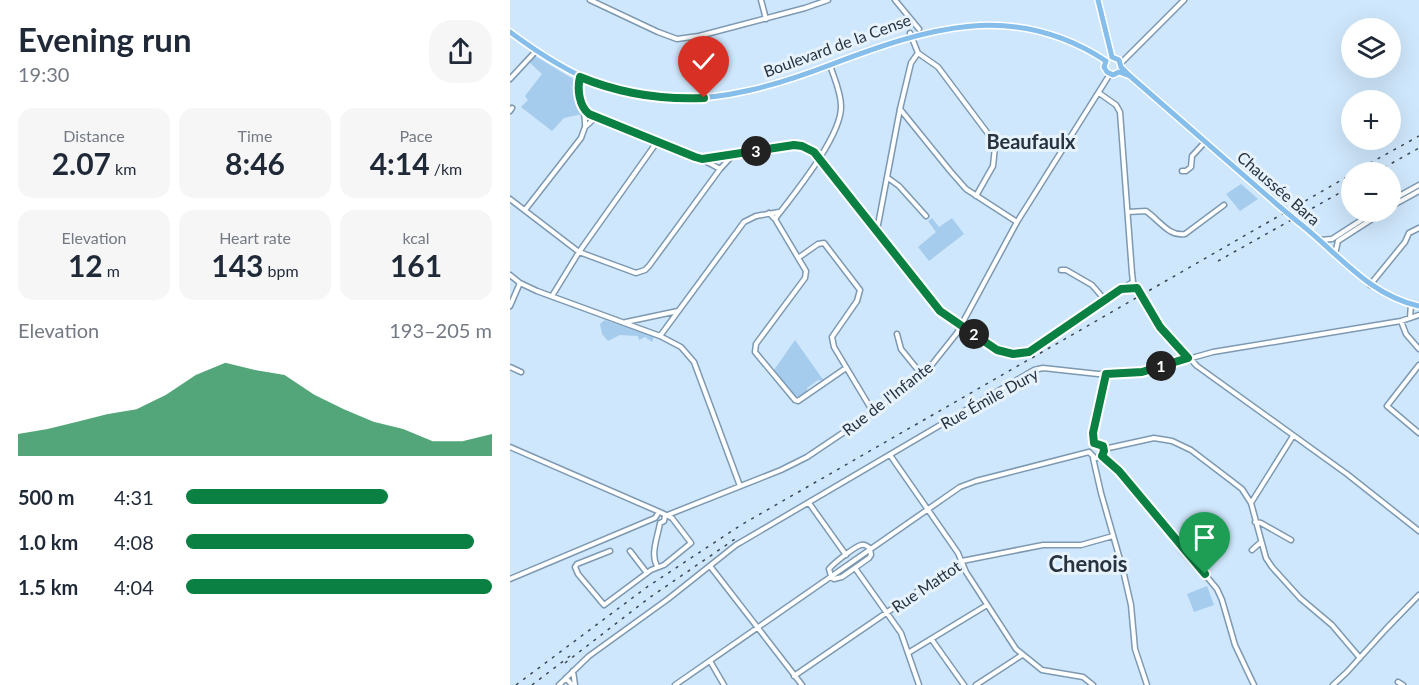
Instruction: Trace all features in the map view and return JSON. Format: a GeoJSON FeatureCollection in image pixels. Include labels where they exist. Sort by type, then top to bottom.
{"type":"FeatureCollection","features":[{"type":"Feature","properties":{"kind":"main road"},"geometry":{"type":"LineString","coordinates":[[1098,0],[1112,57]]}},
{"type":"Feature","properties":{"kind":"main road","name":"Boulevard de la Cense"},"geometry":{"type":"LineString","coordinates":[[510,32],[536,51],[580,77],[606,87],[630,94],[685,99],[744,92],[775,84],[920,29],[942,23]]}},
{"type":"Feature","properties":{"kind":"main road"},"geometry":{"type":"LineString","coordinates":[[1063,31],[1106,61]]}},
{"type":"Feature","properties":{"kind":"main road"},"geometry":{"type":"LineString","coordinates":[[1112,57],[1117,58],[1120,67],[1110,74],[1104,67],[1106,61],[1112,57]]}},
{"type":"Feature","properties":{"kind":"main road","name":"Chaussée Bara"},"geometry":{"type":"LineString","coordinates":[[1120,67],[1370,285],[1391,297],[1419,306]]}},
{"type":"Feature","properties":{"kind":"street"},"geometry":{"type":"LineString","coordinates":[[590,0],[677,39],[699,36],[766,19],[828,0]]}},
{"type":"Feature","properties":{"kind":"street"},"geometry":{"type":"LineString","coordinates":[[761,0],[766,19]]}},
{"type":"Feature","properties":{"kind":"street"},"geometry":{"type":"LineString","coordinates":[[895,0],[920,29]]}},
{"type":"Feature","properties":{"kind":"street"},"geometry":{"type":"LineString","coordinates":[[1120,67],[1184,0]]}},
{"type":"Feature","properties":{"kind":"street"},"geometry":{"type":"LineString","coordinates":[[910,33],[918,53],[938,67],[995,147],[993,166],[976,196]]}},
{"type":"Feature","properties":{"kind":"street"},"geometry":{"type":"LineString","coordinates":[[510,79],[536,51]]}},
{"type":"Feature","properties":{"kind":"street"},"geometry":{"type":"LineString","coordinates":[[877,230],[900,109],[911,63],[918,53]]}},
{"type":"Feature","properties":{"kind":"street"},"geometry":{"type":"LineString","coordinates":[[775,219],[789,202],[835,131],[841,107],[830,65]]}},
{"type":"Feature","properties":{"kind":"street","name":"Rue de l'Infante"},"geometry":{"type":"LineString","coordinates":[[665,516],[807,457],[922,375],[944,350],[961,325],[1017,222],[1110,74]]}},
{"type":"Feature","properties":{"kind":"street"},"geometry":{"type":"LineString","coordinates":[[525,210],[581,138],[585,126],[584,110],[578,90],[580,77]]}},
{"type":"Feature","properties":{"kind":"street"},"geometry":{"type":"LineString","coordinates":[[1099,93],[1116,105],[1120,112],[1133,282],[1160,327],[1188,358],[1372,493],[1419,531]]}},
{"type":"Feature","properties":{"kind":"street"},"geometry":{"type":"LineString","coordinates":[[900,109],[951,172],[976,196],[1017,222]]}},
{"type":"Feature","properties":{"kind":"street"},"geometry":{"type":"LineString","coordinates":[[584,110],[596,117],[702,159],[720,169]]}},
{"type":"Feature","properties":{"kind":"street"},"geometry":{"type":"LineString","coordinates":[[585,126],[596,117]]}},
{"type":"Feature","properties":{"kind":"street"},"geometry":{"type":"LineString","coordinates":[[1182,171],[1191,166],[1192,156],[1205,141]]}},
{"type":"Feature","properties":{"kind":"street"},"geometry":{"type":"LineString","coordinates":[[552,297],[579,252],[657,142]]}},
{"type":"Feature","properties":{"kind":"street"},"geometry":{"type":"LineString","coordinates":[[702,159],[794,145],[808,148],[819,156],[940,311],[997,350],[1024,354],[1035,350],[1133,282]]}},
{"type":"Feature","properties":{"kind":"street"},"geometry":{"type":"LineString","coordinates":[[510,199],[579,252],[636,273],[645,270],[720,169],[733,155]]}},
{"type":"Feature","properties":{"kind":"street"},"geometry":{"type":"LineString","coordinates":[[888,178],[899,186],[926,216]]}},
{"type":"Feature","properties":{"kind":"street"},"geometry":{"type":"LineString","coordinates":[[1401,195],[1419,185]]}},
{"type":"Feature","properties":{"kind":"street"},"geometry":{"type":"LineString","coordinates":[[1401,201],[1419,191]]}},
{"type":"Feature","properties":{"kind":"street"},"geometry":{"type":"LineString","coordinates":[[1128,212],[1146,211],[1171,232],[1180,235],[1185,234],[1224,205]]}},
{"type":"Feature","properties":{"kind":"street"},"geometry":{"type":"LineString","coordinates":[[660,336],[742,225],[751,218],[780,212]]}},
{"type":"Feature","properties":{"kind":"street"},"geometry":{"type":"LineString","coordinates":[[769,213],[775,219],[806,271],[805,278],[756,344],[755,351],[798,401],[846,368]]}},
{"type":"Feature","properties":{"kind":"street"},"geometry":{"type":"LineString","coordinates":[[1319,240],[1332,239],[1358,222]]}},
{"type":"Feature","properties":{"kind":"street"},"geometry":{"type":"LineString","coordinates":[[1325,246],[1338,241],[1367,222]]}},
{"type":"Feature","properties":{"kind":"street"},"geometry":{"type":"LineString","coordinates":[[1370,285],[1410,233],[1419,228]]}},
{"type":"Feature","properties":{"kind":"street"},"geometry":{"type":"LineString","coordinates":[[1335,255],[1338,241]]}},
{"type":"Feature","properties":{"kind":"street"},"geometry":{"type":"LineString","coordinates":[[798,258],[818,244],[824,243],[860,290],[857,302],[832,337],[832,344],[873,412]]}},
{"type":"Feature","properties":{"kind":"street"},"geometry":{"type":"LineString","coordinates":[[1061,270],[1066,270],[1092,285],[1105,300]]}},
{"type":"Feature","properties":{"kind":"street"},"geometry":{"type":"LineString","coordinates":[[510,275],[520,283],[552,297],[625,322],[681,347],[694,362],[740,486]]}},
{"type":"Feature","properties":{"kind":"street"},"geometry":{"type":"LineString","coordinates":[[510,306],[520,283]]}},
{"type":"Feature","properties":{"kind":"street"},"geometry":{"type":"LineString","coordinates":[[1121,289],[1138,290]]}},
{"type":"Feature","properties":{"kind":"street"},"geometry":{"type":"LineString","coordinates":[[1409,319],[1412,304]]}},
{"type":"Feature","properties":{"kind":"street"},"geometry":{"type":"LineString","coordinates":[[625,322],[678,310]]}},
{"type":"Feature","properties":{"kind":"street","name":"Rue Émile Dury"},"geometry":{"type":"LineString","coordinates":[[563,681],[589,656],[736,544],[1034,370],[1042,368],[1106,374],[1142,372],[1188,358],[1234,348],[1401,321],[1419,315]]}},
{"type":"Feature","properties":{"kind":"street"},"geometry":{"type":"LineString","coordinates":[[1401,321],[1406,334],[1419,349]]}},
{"type":"Feature","properties":{"kind":"street"},"geometry":{"type":"LineString","coordinates":[[897,334],[901,349],[922,375]]}},
{"type":"Feature","properties":{"kind":"street"},"geometry":{"type":"LineString","coordinates":[[1419,365],[1387,406],[1419,433]]}},
{"type":"Feature","properties":{"kind":"street"},"geometry":{"type":"LineString","coordinates":[[510,367],[521,372]]}},
{"type":"Feature","properties":{"kind":"street"},"geometry":{"type":"LineString","coordinates":[[1094,443],[1093,433],[1106,374]]}},
{"type":"Feature","properties":{"kind":"street"},"geometry":{"type":"LineString","coordinates":[[1251,503],[1293,436]]}},
{"type":"Feature","properties":{"kind":"street"},"geometry":{"type":"LineString","coordinates":[[1104,449],[1154,438],[1176,442],[1191,450],[1242,489],[1251,503],[1254,521],[1266,558],[1272,567],[1301,598],[1332,625],[1360,658]]}},
{"type":"Feature","properties":{"kind":"street"},"geometry":{"type":"LineString","coordinates":[[1094,443],[1101,444],[1104,449],[1102,456]]}},
{"type":"Feature","properties":{"kind":"street"},"geometry":{"type":"LineString","coordinates":[[1094,443],[1089,448],[1089,452],[1093,458],[1131,604],[1135,649],[1148,685]]}},
{"type":"Feature","properties":{"kind":"street"},"geometry":{"type":"LineString","coordinates":[[510,447],[672,518],[691,543],[664,565],[657,566],[604,605],[578,574],[575,567],[577,564],[610,551]]}},
{"type":"Feature","properties":{"kind":"street"},"geometry":{"type":"LineString","coordinates":[[675,685],[954,490],[976,481],[1089,452]]}},
{"type":"Feature","properties":{"kind":"street"},"geometry":{"type":"LineString","coordinates":[[890,455],[962,561],[1010,640],[1023,655],[1042,670],[1083,677],[1093,685]]}},
{"type":"Feature","properties":{"kind":"street"},"geometry":{"type":"LineString","coordinates":[[1093,458],[1102,456]]}},
{"type":"Feature","properties":{"kind":"street"},"geometry":{"type":"LineString","coordinates":[[1102,456],[1119,471],[1217,589],[1234,645],[1254,685]]}},
{"type":"Feature","properties":{"kind":"street"},"geometry":{"type":"LineString","coordinates":[[809,502],[846,555]]}},
{"type":"Feature","properties":{"kind":"street"},"geometry":{"type":"LineString","coordinates":[[651,509],[657,521],[660,522]]}},
{"type":"Feature","properties":{"kind":"street"},"geometry":{"type":"LineString","coordinates":[[510,579],[655,518],[660,512]]}},
{"type":"Feature","properties":{"kind":"street"},"geometry":{"type":"LineString","coordinates":[[657,566],[653,558],[660,522],[664,521],[665,516]]}},
{"type":"Feature","properties":{"kind":"street"},"geometry":{"type":"LineString","coordinates":[[1254,521],[1262,523],[1291,540]]}},
{"type":"Feature","properties":{"kind":"street","name":"Rue Mattot"},"geometry":{"type":"LineString","coordinates":[[794,676],[962,561],[1043,545],[1081,545],[1113,536]]}},
{"type":"Feature","properties":{"kind":"street"},"geometry":{"type":"LineString","coordinates":[[1252,550],[1261,542]]}},
{"type":"Feature","properties":{"kind":"street"},"geometry":{"type":"LineString","coordinates":[[831,576],[829,569],[831,566],[846,555],[860,545],[870,548]]}},
{"type":"Feature","properties":{"kind":"street"},"geometry":{"type":"LineString","coordinates":[[831,576],[838,579],[869,558],[870,548]]}},
{"type":"Feature","properties":{"kind":"street"},"geometry":{"type":"LineString","coordinates":[[630,550],[647,573]]}},
{"type":"Feature","properties":{"kind":"street"},"geometry":{"type":"LineString","coordinates":[[710,566],[802,685]]}},
{"type":"Feature","properties":{"kind":"street"},"geometry":{"type":"LineString","coordinates":[[855,568],[901,633],[920,685]]}},
{"type":"Feature","properties":{"kind":"street"},"geometry":{"type":"LineString","coordinates":[[1333,685],[1419,596]]}},
{"type":"Feature","properties":{"kind":"street"},"geometry":{"type":"LineString","coordinates":[[908,653],[987,605]]}},
{"type":"Feature","properties":{"kind":"street"},"geometry":{"type":"LineString","coordinates":[[932,640],[964,685]]}},
{"type":"Feature","properties":{"kind":"street"},"geometry":{"type":"LineString","coordinates":[[976,685],[1023,655]]}},
{"type":"Feature","properties":{"kind":"street"},"geometry":{"type":"LineString","coordinates":[[710,661],[724,685]]}},
{"type":"Feature","properties":{"kind":"street"},"geometry":{"type":"LineString","coordinates":[[563,681],[574,685],[573,671]]}},
{"type":"Feature","properties":{"kind":"street"},"geometry":{"type":"LineString","coordinates":[[563,681],[567,685]]}},
{"type":"Feature","properties":{"kind":"street"},"geometry":{"type":"LineString","coordinates":[[1398,682],[1404,685]]}},
{"type":"Feature","properties":{"kind":"shaded area"},"geometry":{"type":"Polygon","coordinates":[[[535,56],[573,79],[582,114],[564,118],[552,131],[521,107],[528,100],[525,96],[542,74],[529,62],[535,56]]]}},
{"type":"Feature","properties":{"kind":"shaded area"},"geometry":{"type":"Polygon","coordinates":[[[1241,184],[1258,199],[1240,211],[1226,194],[1241,184]]]}},
{"type":"Feature","properties":{"kind":"shaded area"},"geometry":{"type":"Polygon","coordinates":[[[932,218],[939,227],[952,218],[964,234],[929,261],[918,247],[936,232],[928,221],[932,218]]]}},
{"type":"Feature","properties":{"kind":"shaded area"},"geometry":{"type":"Polygon","coordinates":[[[605,320],[654,337],[652,342],[645,337],[639,340],[638,336],[620,335],[608,341],[602,334],[600,324],[605,320]]]}},
{"type":"Feature","properties":{"kind":"shaded area"},"geometry":{"type":"Polygon","coordinates":[[[795,340],[824,381],[818,380],[807,388],[807,392],[798,397],[774,370],[795,340]]]}},
{"type":"Feature","properties":{"kind":"shaded area"},"geometry":{"type":"Polygon","coordinates":[[[1207,586],[1214,605],[1194,612],[1187,594],[1207,586]]]}},
{"type":"Feature","properties":{"kind":"railway"},"geometry":{"type":"LineString","coordinates":[[1372,162],[1419,136]]}},
{"type":"Feature","properties":{"kind":"railway"},"geometry":{"type":"LineString","coordinates":[[1394,162],[1419,148]]}},
{"type":"Feature","properties":{"kind":"railway"},"geometry":{"type":"LineString","coordinates":[[516,685],[647,587],[741,525],[1341,180]]}},
{"type":"Feature","properties":{"kind":"railway"},"geometry":{"type":"LineString","coordinates":[[1218,261],[1341,192]]}},
{"type":"Feature","properties":{"kind":"railway"},"geometry":{"type":"LineString","coordinates":[[565,663],[649,598],[735,539]]}},
{"type":"Feature","properties":{"kind":"railway"},"geometry":{"type":"LineString","coordinates":[[532,685],[570,656]]}},
{"type":"Feature","properties":{"kind":"district","name":"Beaufaulx"},"geometry":{"type":"Point","coordinates":[1031,141]}},
{"type":"Feature","properties":{"kind":"district","name":"Chenois"},"geometry":{"type":"Point","coordinates":[1088,563]}},
{"type":"Feature","properties":{"kind":"route"},"geometry":{"type":"LineString","coordinates":[[704,98],[647,97],[613,89],[580,77],[578,86],[584,110],[589,114],[702,159],[786,145],[808,148],[819,156],[940,311],[997,350],[1005,353],[1018,355],[1035,350],[1121,289],[1137,288],[1160,327],[1188,358],[1142,372],[1106,374],[1093,433],[1094,443],[1103,446],[1102,456],[1119,471],[1205,574]]}}]}
